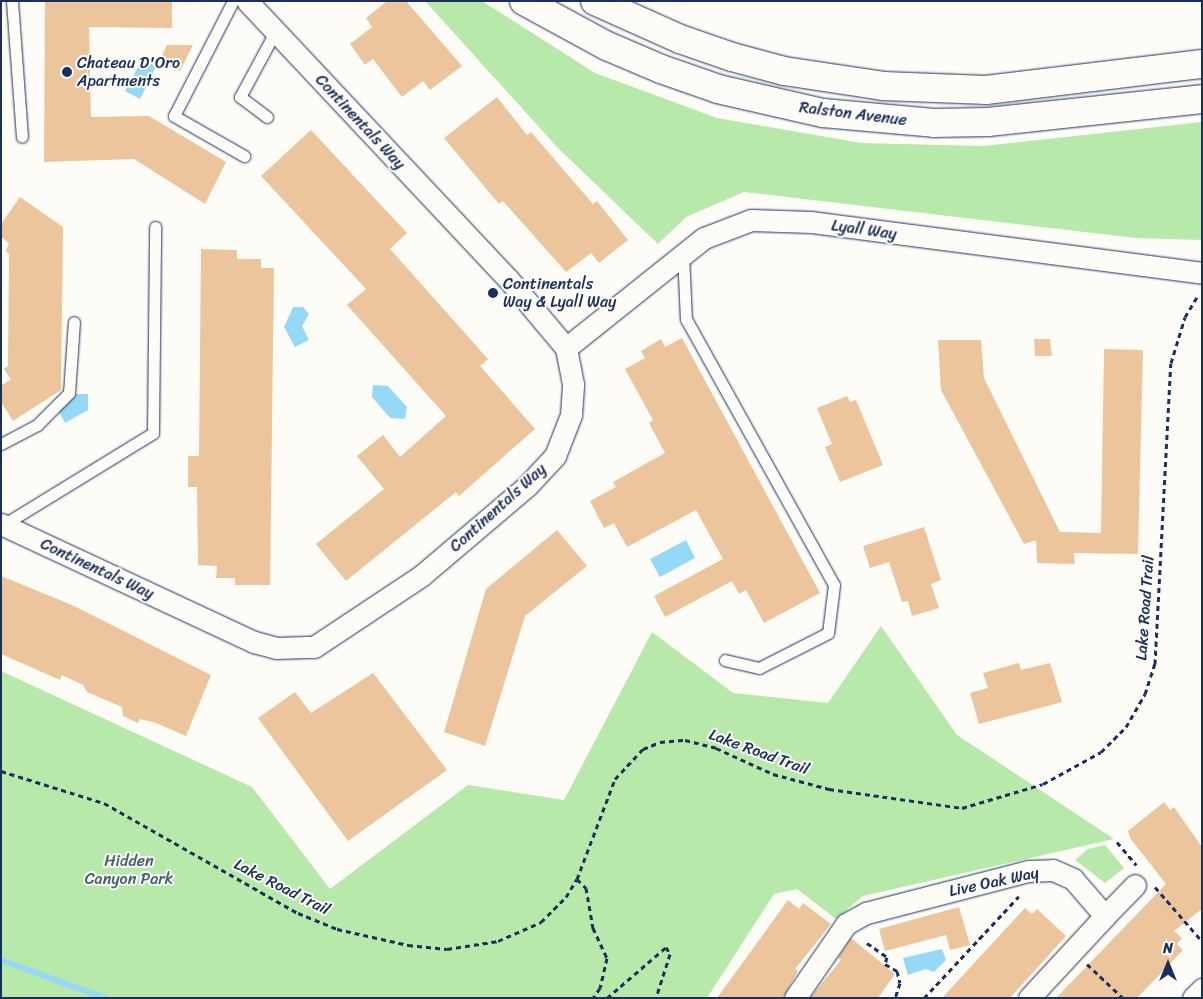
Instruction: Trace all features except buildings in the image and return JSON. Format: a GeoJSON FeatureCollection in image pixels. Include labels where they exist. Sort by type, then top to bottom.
{"type":"FeatureCollection","features":[{"type":"Feature","properties":{"kind":"main road","name":"Ralston Avenue"},"geometry":{"type":"LineString","coordinates":[[524,1],[607,46],[661,69],[718,89],[823,113],[924,122],[988,122],[1202,98]]}},
{"type":"Feature","properties":{"kind":"main road","name":"Ralston Avenue"},"geometry":{"type":"LineString","coordinates":[[595,1],[680,39],[732,57],[784,71],[883,86],[986,90],[1202,64]]}},
{"type":"Feature","properties":{"kind":"street","name":"Continentals Way"},"geometry":{"type":"LineString","coordinates":[[2,524],[254,642],[276,648],[314,647],[421,576],[527,486],[555,456],[571,415],[573,384],[566,348],[508,279],[246,1]]}},
{"type":"Feature","properties":{"kind":"street","name":"Lyall Way"},"geometry":{"type":"LineString","coordinates":[[566,348],[683,254],[730,226],[774,218],[1202,273]]}},
{"type":"Feature","properties":{"kind":"street","name":"Live Oak Way"},"geometry":{"type":"LineString","coordinates":[[796,998],[846,924],[875,910],[1028,871],[1053,870],[1073,879],[1105,916]]}},
{"type":"Feature","properties":{"kind":"street"},"geometry":{"type":"LineString","coordinates":[[1029,998],[1105,916],[1143,880]]}},
{"type":"Feature","properties":{"kind":"street"},"geometry":{"type":"LineString","coordinates":[[1193,998],[1202,989]]}},
{"type":"Feature","properties":{"kind":"lane"},"geometry":{"type":"LineString","coordinates":[[12,1],[22,137]]}},
{"type":"Feature","properties":{"kind":"lane"},"geometry":{"type":"LineString","coordinates":[[233,1],[174,116],[244,156]]}},
{"type":"Feature","properties":{"kind":"lane"},"geometry":{"type":"LineString","coordinates":[[268,117],[240,97],[275,32]]}},
{"type":"Feature","properties":{"kind":"lane"},"geometry":{"type":"LineString","coordinates":[[2,524],[153,433],[155,227]]}},
{"type":"Feature","properties":{"kind":"lane"},"geometry":{"type":"LineString","coordinates":[[683,254],[686,319],[834,585],[828,632],[759,668],[725,660]]}},
{"type":"Feature","properties":{"kind":"lane"},"geometry":{"type":"LineString","coordinates":[[1,444],[37,425],[69,393],[74,322]]}},
{"type":"Feature","properties":{"kind":"path","name":"Lake Road Trail"},"geometry":{"type":"LineString","coordinates":[[1,771],[104,803],[298,913],[337,929],[408,945],[447,948],[498,941],[541,922],[566,897],[577,879],[615,779],[643,750],[660,742],[685,740],[716,748],[773,774],[829,789],[962,808],[1043,784],[1101,752],[1126,727],[1146,694],[1155,664],[1171,363],[1185,317],[1198,295]]}},
{"type":"Feature","properties":{"kind":"path"},"geometry":{"type":"LineString","coordinates":[[1117,842],[1143,880],[1202,941]]}},
{"type":"Feature","properties":{"kind":"path"},"geometry":{"type":"LineString","coordinates":[[577,879],[586,888],[593,928],[606,958],[600,988],[593,998]]}},
{"type":"Feature","properties":{"kind":"path"},"geometry":{"type":"LineString","coordinates":[[924,998],[1025,889]]}},
{"type":"Feature","properties":{"kind":"path"},"geometry":{"type":"LineString","coordinates":[[867,943],[887,957],[885,964],[897,971],[900,983],[896,998]]}},
{"type":"Feature","properties":{"kind":"path"},"geometry":{"type":"LineString","coordinates":[[607,998],[666,947],[670,954],[656,998]]}},
{"type":"Feature","properties":{"kind":"path"},"geometry":{"type":"LineString","coordinates":[[1083,960],[1123,998]]}},
{"type":"Feature","properties":{"kind":"green space"},"geometry":{"type":"Polygon","coordinates":[[[425,1],[482,1],[595,73],[717,118],[861,143],[983,146],[1202,122],[1202,240],[1136,238],[744,192],[686,217],[658,244],[557,147],[425,1]]]}},
{"type":"Feature","properties":{"kind":"green space","name":"Hidden Canyon Park"},"geometry":{"type":"Polygon","coordinates":[[[881,626],[957,735],[1114,839],[863,896],[836,919],[797,889],[774,894],[707,998],[1,998],[1,671],[252,787],[330,889],[468,785],[564,800],[652,632],[733,693],[828,703],[881,626]]]}},
{"type":"Feature","properties":{"kind":"green space"},"geometry":{"type":"Polygon","coordinates":[[[1105,845],[1124,868],[1105,883],[1075,860],[1088,849],[1105,845]]]}},
{"type":"Feature","properties":{"kind":"water"},"geometry":{"type":"Polygon","coordinates":[[[143,58],[156,67],[140,99],[125,91],[143,58]]]}},
{"type":"Feature","properties":{"kind":"water"},"geometry":{"type":"Polygon","coordinates":[[[293,307],[303,307],[309,314],[302,326],[309,340],[295,347],[284,327],[293,307]]]}},
{"type":"Feature","properties":{"kind":"water"},"geometry":{"type":"Polygon","coordinates":[[[373,385],[388,386],[407,407],[405,419],[390,418],[372,397],[373,385]]]}},
{"type":"Feature","properties":{"kind":"water"},"geometry":{"type":"Polygon","coordinates":[[[70,394],[88,394],[88,410],[65,423],[57,408],[70,401],[70,394]]]}},
{"type":"Feature","properties":{"kind":"water"},"geometry":{"type":"Polygon","coordinates":[[[686,540],[695,558],[660,577],[650,559],[686,540]]]}},
{"type":"Feature","properties":{"kind":"water"},"geometry":{"type":"Polygon","coordinates":[[[942,949],[946,960],[934,972],[926,969],[908,975],[903,958],[942,949]]]}},
{"type":"Feature","properties":{"kind":"waterway"},"geometry":{"type":"LineString","coordinates":[[1,960],[105,998]]}},
{"type":"Feature","properties":{"kind":"place","name":"Chateau D'Oro Apartments"},"geometry":{"type":"Point","coordinates":[67,72]}},
{"type":"Feature","properties":{"kind":"place","name":"Continentals Way & Lyall Way"},"geometry":{"type":"Point","coordinates":[493,293]}}]}
